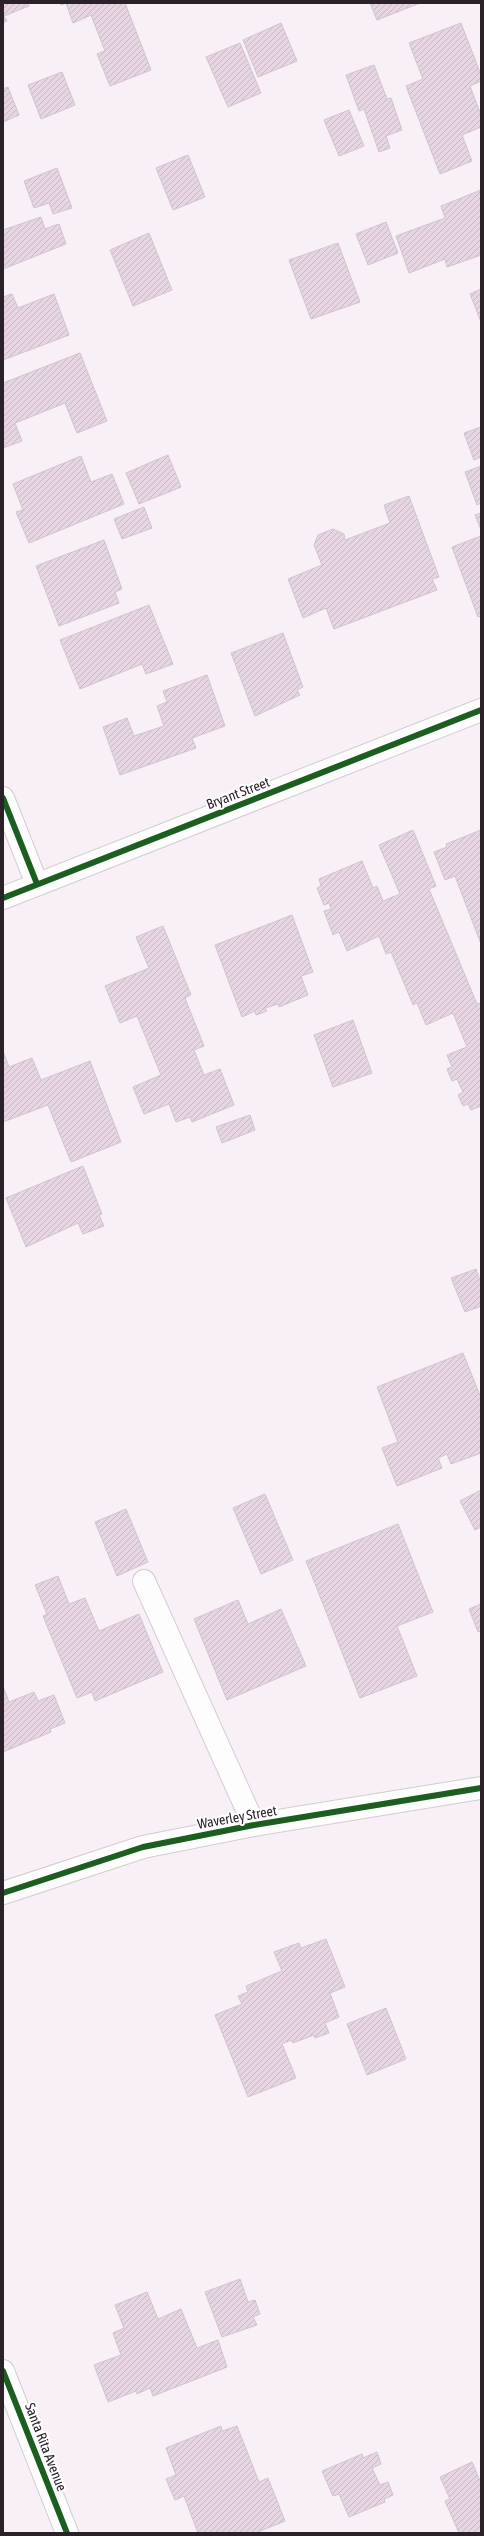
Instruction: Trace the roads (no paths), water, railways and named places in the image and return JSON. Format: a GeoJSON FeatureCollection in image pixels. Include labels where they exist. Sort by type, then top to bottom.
{"type":"FeatureCollection","features":[{"type":"Feature","properties":{"kind":"street","name":"Bryant Street"},"geometry":{"type":"LineString","coordinates":[[3,898],[481,710]]}},
{"type":"Feature","properties":{"kind":"street"},"geometry":{"type":"LineString","coordinates":[[3,798],[37,884]]}},
{"type":"Feature","properties":{"kind":"street"},"geometry":{"type":"LineString","coordinates":[[144,1582],[254,1825]]}},
{"type":"Feature","properties":{"kind":"street","name":"Waverley Street"},"geometry":{"type":"LineString","coordinates":[[3,1893],[143,1846],[254,1825],[481,1788]]}},
{"type":"Feature","properties":{"kind":"street","name":"Santa Rita Avenue"},"geometry":{"type":"LineString","coordinates":[[3,2371],[66,2533]]}}]}
